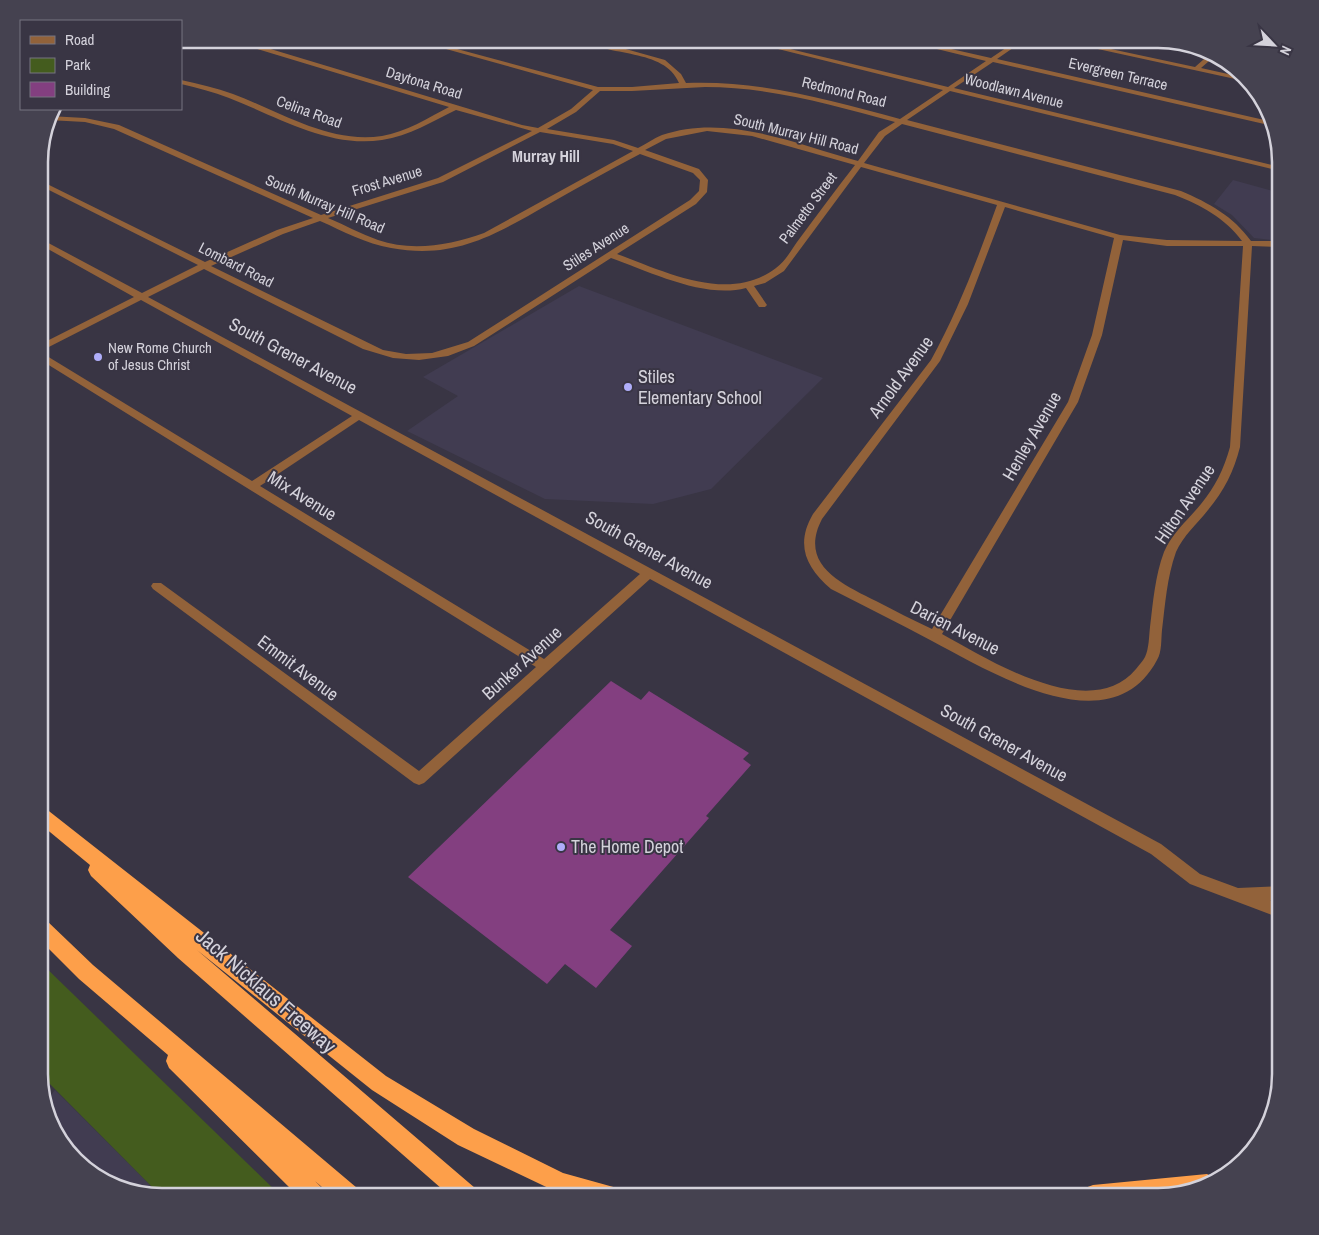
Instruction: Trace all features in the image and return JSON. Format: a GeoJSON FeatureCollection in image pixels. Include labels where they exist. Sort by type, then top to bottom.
{"type":"FeatureCollection","features":[{"type":"Feature","properties":{"kind":"highway"},"geometry":{"type":"LineString","coordinates":[[48,820],[378,1083],[466,1137],[560,1183],[579,1188]]}},
{"type":"Feature","properties":{"kind":"highway","name":"Jack Nicklaus Freeway"},"geometry":{"type":"LineString","coordinates":[[48,825],[184,952],[458,1188]]}},
{"type":"Feature","properties":{"kind":"highway"},"geometry":{"type":"LineString","coordinates":[[48,935],[306,1188]]}},
{"type":"Feature","properties":{"kind":"highway"},"geometry":{"type":"LineString","coordinates":[[86,972],[340,1188]]}},
{"type":"Feature","properties":{"kind":"street","name":"Daytona Road"},"geometry":{"type":"LineString","coordinates":[[258,47],[538,130],[599,138],[639,150]]}},
{"type":"Feature","properties":{"kind":"street","name":"Redmond Road"},"geometry":{"type":"LineString","coordinates":[[443,47],[598,89],[628,91],[683,85],[730,85],[780,91],[1178,194],[1219,213],[1236,226],[1248,243]]}},
{"type":"Feature","properties":{"kind":"street"},"geometry":{"type":"LineString","coordinates":[[612,47],[664,61],[679,75],[683,85]]}},
{"type":"Feature","properties":{"kind":"street","name":"Woodlawn Avenue"},"geometry":{"type":"LineString","coordinates":[[782,47],[1271,167]]}},
{"type":"Feature","properties":{"kind":"street","name":"Evergreen Terrace"},"geometry":{"type":"LineString","coordinates":[[934,47],[1264,122]]}},
{"type":"Feature","properties":{"kind":"street","name":"Palmetto Street"},"geometry":{"type":"LineString","coordinates":[[611,255],[703,286],[732,287],[749,285],[764,280],[781,269],[877,140],[899,121],[1011,47]]}},
{"type":"Feature","properties":{"kind":"street"},"geometry":{"type":"LineString","coordinates":[[1093,47],[1234,77]]}},
{"type":"Feature","properties":{"kind":"street"},"geometry":{"type":"LineString","coordinates":[[1196,69],[1207,59]]}},
{"type":"Feature","properties":{"kind":"street","name":"Celina Road"},"geometry":{"type":"LineString","coordinates":[[182,82],[207,87],[327,134],[351,140],[392,136],[456,107]]}},
{"type":"Feature","properties":{"kind":"street","name":"Frost Avenue"},"geometry":{"type":"LineString","coordinates":[[48,345],[206,265],[278,233],[320,217],[431,184],[578,108],[598,89]]}},
{"type":"Feature","properties":{"kind":"street","name":"South Murray Hill Road"},"geometry":{"type":"LineString","coordinates":[[56,118],[85,120],[116,127],[375,242],[394,247],[429,249],[460,244],[487,235],[664,137],[679,133],[716,130],[754,134],[1119,237],[1167,243],[1271,244]]}},
{"type":"Feature","properties":{"kind":"street","name":"Stiles Avenue"},"geometry":{"type":"LineString","coordinates":[[425,358],[458,350],[471,344],[700,197],[705,186],[702,176],[696,171],[639,150]]}},
{"type":"Feature","properties":{"kind":"street","name":"Lombard Road"},"geometry":{"type":"LineString","coordinates":[[48,186],[366,347],[394,356],[425,358]]}},
{"type":"Feature","properties":{"kind":"street","name":"Arnold Avenue"},"geometry":{"type":"LineString","coordinates":[[811,556],[808,538],[813,522],[935,362],[960,316],[1002,204]]}},
{"type":"Feature","properties":{"kind":"street","name":"Henley Avenue"},"geometry":{"type":"LineString","coordinates":[[934,636],[1073,402],[1097,335],[1119,237]]}},
{"type":"Feature","properties":{"kind":"street","name":"Hilton Avenue"},"geometry":{"type":"LineString","coordinates":[[1102,695],[1130,685],[1146,670],[1152,658],[1165,570],[1170,553],[1176,540],[1219,489],[1232,463],[1235,447],[1248,243]]}},
{"type":"Feature","properties":{"kind":"street","name":"South Grener Avenue"},"geometry":{"type":"LineString","coordinates":[[48,246],[1158,850],[1195,879],[1272,908]]}},
{"type":"Feature","properties":{"kind":"street"},"geometry":{"type":"LineString","coordinates":[[749,285],[762,305]]}},
{"type":"Feature","properties":{"kind":"street","name":"Mix Avenue"},"geometry":{"type":"LineString","coordinates":[[48,361],[546,668]]}},
{"type":"Feature","properties":{"kind":"street"},"geometry":{"type":"LineString","coordinates":[[253,486],[360,415]]}},
{"type":"Feature","properties":{"kind":"street","name":"Darien Avenue"},"geometry":{"type":"LineString","coordinates":[[811,556],[819,572],[835,586],[1033,686],[1074,695],[1102,695]]}},
{"type":"Feature","properties":{"kind":"street","name":"Bunker Avenue"},"geometry":{"type":"LineString","coordinates":[[419,779],[546,668],[649,573]]}},
{"type":"Feature","properties":{"kind":"street","name":"Emmit Avenue"},"geometry":{"type":"LineString","coordinates":[[157,586],[419,779]]}},
{"type":"Feature","properties":{"kind":"street","name":"South Grener Avenue"},"geometry":{"type":"LineString","coordinates":[[1237,894],[1272,894]]}},
{"type":"Feature","properties":{"kind":"shaded area"},"geometry":{"type":"Polygon","coordinates":[[[1233,180],[1271,191],[1271,240],[1254,238],[1232,215],[1214,204],[1233,180]]]}},
{"type":"Feature","properties":{"kind":"shaded area","name":"Stiles Elementary School"},"geometry":{"type":"Polygon","coordinates":[[[579,286],[823,378],[711,489],[653,504],[545,499],[407,431],[458,396],[423,377],[579,286]]]}},
{"type":"Feature","properties":{"kind":"shaded area"},"geometry":{"type":"Polygon","coordinates":[[[55,1090],[152,1187],[132,1184],[118,1179],[92,1164],[67,1137],[59,1124],[50,1096],[55,1090]]]}},
{"type":"Feature","properties":{"kind":"green space"},"geometry":{"type":"Polygon","coordinates":[[[48,970],[273,1188],[152,1187],[48,1082],[48,970]]]}},
{"type":"Feature","properties":{"kind":"building","name":"The Home Depot"},"geometry":{"type":"Polygon","coordinates":[[[611,681],[641,700],[649,691],[749,753],[743,759],[751,765],[706,816],[709,818],[610,930],[632,946],[596,988],[565,964],[547,984],[408,877],[611,681]]]}},
{"type":"Feature","properties":{"kind":"place","name":"New Rome Church of Jesus Christ"},"geometry":{"type":"Point","coordinates":[98,357]}},
{"type":"Feature","properties":{"kind":"place","name":"Stiles Elementary School"},"geometry":{"type":"Point","coordinates":[628,387]}},
{"type":"Feature","properties":{"kind":"place","name":"The Home Depot"},"geometry":{"type":"Point","coordinates":[561,847]}},
{"type":"Feature","properties":{"kind":"district","name":"Murray Hill"},"geometry":{"type":"Point","coordinates":[546,156]}}]}
